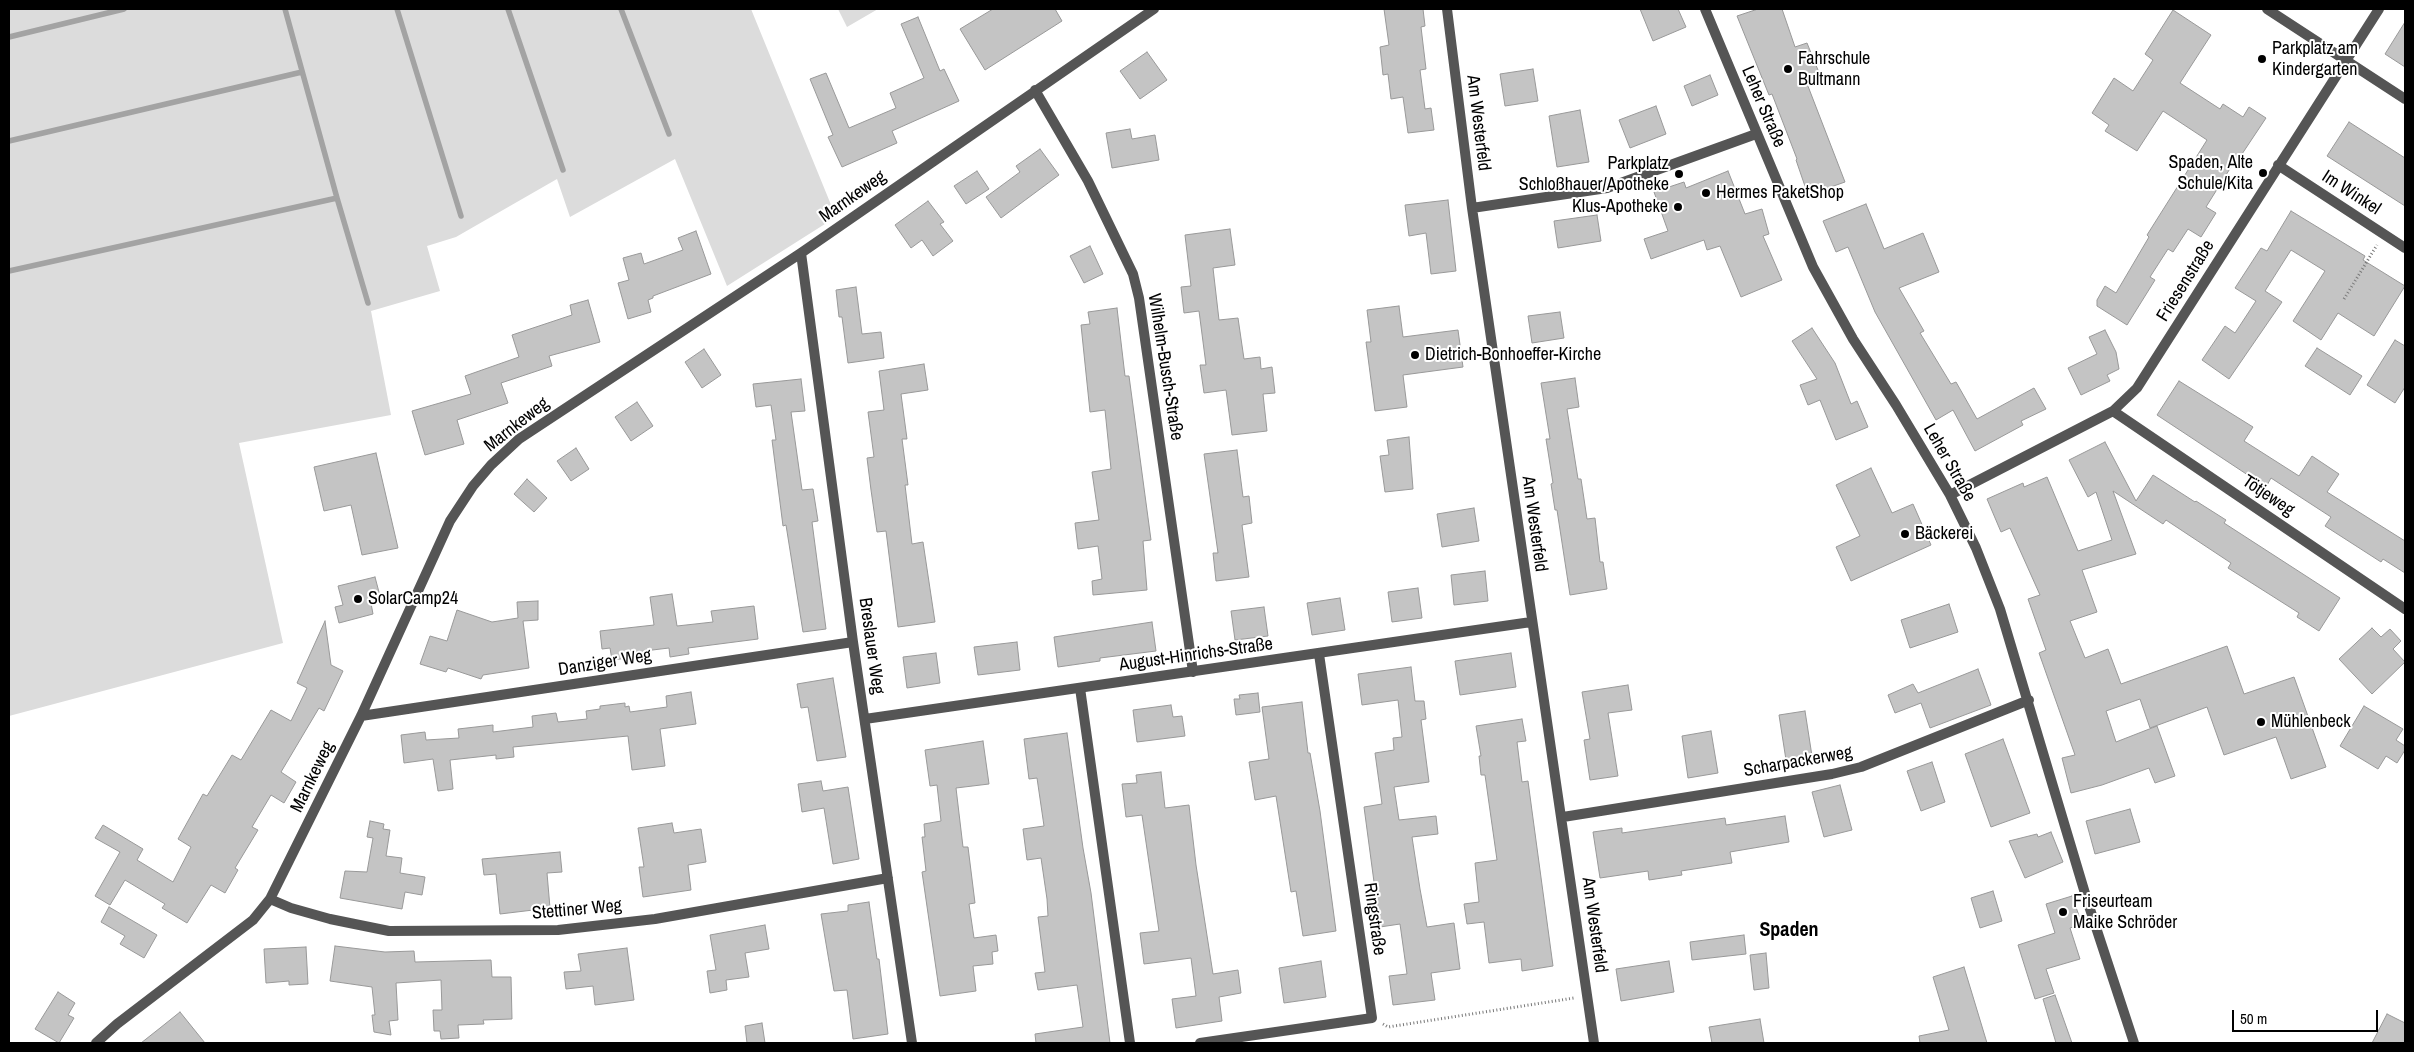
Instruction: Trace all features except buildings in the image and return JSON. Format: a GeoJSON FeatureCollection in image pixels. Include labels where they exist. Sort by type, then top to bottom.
{"type":"FeatureCollection","features":[{"type":"Feature","properties":{"kind":"street","name":"Marnkeweg"},"geometry":{"type":"LineString","coordinates":[[96,1043],[117,1024],[252,920],[270,899],[361,716],[450,521],[473,486],[491,465],[519,439],[801,253],[1154,9]]}},
{"type":"Feature","properties":{"kind":"street","name":"Am Westerfeld"},"geometry":{"type":"LineString","coordinates":[[1447,9],[1472,208],[1531,622],[1563,817],[1594,1043]]}},
{"type":"Feature","properties":{"kind":"street","name":"Leher Straße"},"geometry":{"type":"LineString","coordinates":[[1704,9],[1813,266],[1853,339],[1898,407],[1950,495],[1976,548],[2000,609],[2029,700],[2087,900],[2134,1043]]}},
{"type":"Feature","properties":{"kind":"street"},"geometry":{"type":"LineString","coordinates":[[2267,9],[2405,99]]}},
{"type":"Feature","properties":{"kind":"street","name":"Friesenstraße"},"geometry":{"type":"LineString","coordinates":[[1950,495],[2113,410],[2138,388],[2278,165],[2379,9]]}},
{"type":"Feature","properties":{"kind":"street","name":"Wilhelm-Busch-Straße"},"geometry":{"type":"LineString","coordinates":[[1035,90],[1088,181],[1133,274],[1139,298],[1193,672]]}},
{"type":"Feature","properties":{"kind":"street"},"geometry":{"type":"LineString","coordinates":[[1472,208],[1607,188],[1756,134]]}},
{"type":"Feature","properties":{"kind":"street","name":"Im Winkel"},"geometry":{"type":"LineString","coordinates":[[2278,165],[2405,248]]}},
{"type":"Feature","properties":{"kind":"street","name":"Breslauer Weg"},"geometry":{"type":"LineString","coordinates":[[801,253],[853,642],[912,1043]]}},
{"type":"Feature","properties":{"kind":"street","name":"Tötjeweg"},"geometry":{"type":"LineString","coordinates":[[2113,410],[2405,609]]}},
{"type":"Feature","properties":{"kind":"street","name":"August-Hinrichs-Straße"},"geometry":{"type":"LineString","coordinates":[[865,719],[1531,622]]}},
{"type":"Feature","properties":{"kind":"street","name":"Danziger Weg"},"geometry":{"type":"LineString","coordinates":[[361,716],[853,642]]}},
{"type":"Feature","properties":{"kind":"street","name":"Ringstraße"},"geometry":{"type":"LineString","coordinates":[[1319,654],[1372,1018]]}},
{"type":"Feature","properties":{"kind":"street"},"geometry":{"type":"LineString","coordinates":[[1080,688],[1130,1043]]}},
{"type":"Feature","properties":{"kind":"street","name":"Scharpackerweg"},"geometry":{"type":"LineString","coordinates":[[1563,817],[1823,776],[1861,767],[2029,700]]}},
{"type":"Feature","properties":{"kind":"street","name":"Stettiner Weg"},"geometry":{"type":"LineString","coordinates":[[270,899],[291,908],[330,919],[389,931],[558,930],[655,918],[888,878]]}},
{"type":"Feature","properties":{"kind":"street"},"geometry":{"type":"LineString","coordinates":[[1200,1043],[1372,1018]]}},
{"type":"Feature","properties":{"kind":"path"},"geometry":{"type":"LineString","coordinates":[[2344,299],[2384,234]]}},
{"type":"Feature","properties":{"kind":"path"},"geometry":{"type":"LineString","coordinates":[[1372,1018],[1388,1027],[1587,996]]}},
{"type":"Feature","properties":{"kind":"shaded area"},"geometry":{"type":"Polygon","coordinates":[[[9,9],[751,9],[836,217],[727,286],[675,159],[570,217],[557,179],[456,237],[427,246],[440,291],[371,311],[391,415],[239,443],[283,643],[9,716],[9,9]]]}},
{"type":"Feature","properties":{"kind":"shaded area"},"geometry":{"type":"Polygon","coordinates":[[[838,9],[878,9],[847,27],[838,9]]]}},
{"type":"Feature","properties":{"kind":"waterway"},"geometry":{"type":"LineString","coordinates":[[9,37],[124,9]]}},
{"type":"Feature","properties":{"kind":"waterway"},"geometry":{"type":"LineString","coordinates":[[285,9],[368,303]]}},
{"type":"Feature","properties":{"kind":"waterway"},"geometry":{"type":"LineString","coordinates":[[397,9],[461,216]]}},
{"type":"Feature","properties":{"kind":"waterway"},"geometry":{"type":"LineString","coordinates":[[508,9],[563,170]]}},
{"type":"Feature","properties":{"kind":"waterway"},"geometry":{"type":"LineString","coordinates":[[621,9],[669,134]]}},
{"type":"Feature","properties":{"kind":"waterway"},"geometry":{"type":"LineString","coordinates":[[9,141],[302,72]]}},
{"type":"Feature","properties":{"kind":"waterway"},"geometry":{"type":"LineString","coordinates":[[9,271],[337,198]]}},
{"type":"Feature","properties":{"kind":"place","name":"Parkplatz am Kindergarten"},"geometry":{"type":"Point","coordinates":[2262,59]}},
{"type":"Feature","properties":{"kind":"place","name":"Fahrschule Bultmann"},"geometry":{"type":"Point","coordinates":[1788,69]}},
{"type":"Feature","properties":{"kind":"place","name":"Spaden, Alte Schule/Kita"},"geometry":{"type":"Point","coordinates":[2263,173]}},
{"type":"Feature","properties":{"kind":"place","name":"Parkplatz Schloßhauer/Apotheke"},"geometry":{"type":"Point","coordinates":[1679,174]}},
{"type":"Feature","properties":{"kind":"place","name":"Hermes PaketShop"},"geometry":{"type":"Point","coordinates":[1706,193]}},
{"type":"Feature","properties":{"kind":"place","name":"Klus-Apotheke"},"geometry":{"type":"Point","coordinates":[1678,207]}},
{"type":"Feature","properties":{"kind":"place","name":"Dietrich-Bonhoeffer-Kirche"},"geometry":{"type":"Point","coordinates":[1415,355]}},
{"type":"Feature","properties":{"kind":"place","name":"Bäckerei"},"geometry":{"type":"Point","coordinates":[1905,534]}},
{"type":"Feature","properties":{"kind":"place","name":"SolarCamp24"},"geometry":{"type":"Point","coordinates":[358,599]}},
{"type":"Feature","properties":{"kind":"place","name":"Mühlenbeck"},"geometry":{"type":"Point","coordinates":[2261,722]}},
{"type":"Feature","properties":{"kind":"place","name":"Friseurteam Maike Schröder"},"geometry":{"type":"Point","coordinates":[2063,912]}},
{"type":"Feature","properties":{"kind":"district","name":"Spaden"},"geometry":{"type":"Point","coordinates":[1789,931]}}]}
